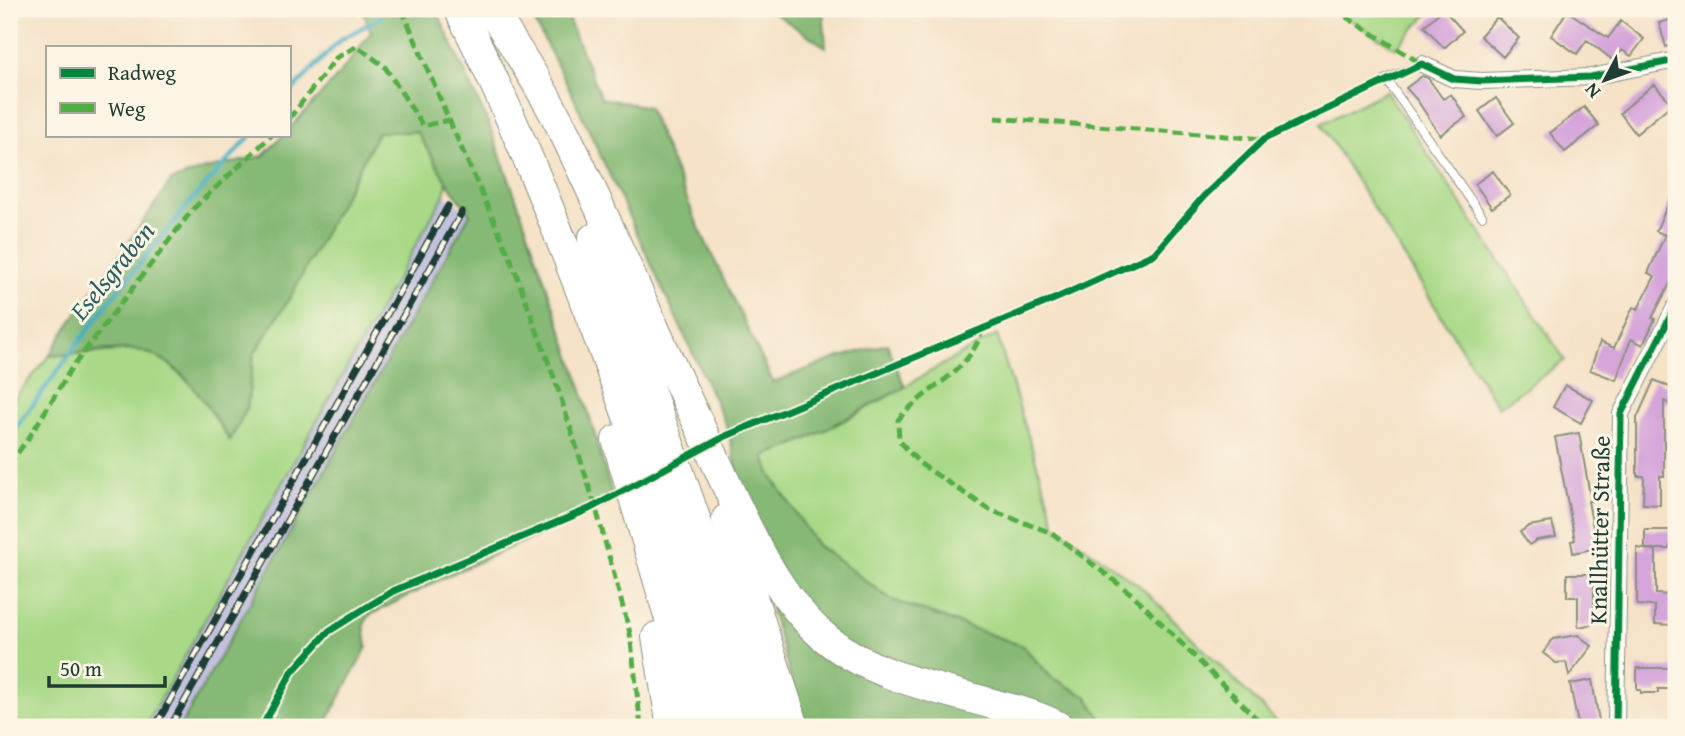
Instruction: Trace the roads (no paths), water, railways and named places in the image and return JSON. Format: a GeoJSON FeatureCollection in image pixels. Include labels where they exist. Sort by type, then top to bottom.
{"type":"FeatureCollection","features":[{"type":"Feature","properties":{"kind":"highway"},"geometry":{"type":"LineString","coordinates":[[477,12],[563,130],[683,393],[750,531],[776,579],[804,617],[828,641],[860,660],[891,673],[1019,711],[1059,727]]}},
{"type":"Feature","properties":{"kind":"highway"},"geometry":{"type":"LineString","coordinates":[[477,12],[483,79],[585,345],[702,727]]}},
{"type":"Feature","properties":{"kind":"highway"},"geometry":{"type":"LineString","coordinates":[[477,12],[530,162],[590,314],[674,545],[732,727]]}},
{"type":"Feature","properties":{"kind":"highway"},"geometry":{"type":"LineString","coordinates":[[477,12],[588,228],[665,431],[763,727]]}},
{"type":"Feature","properties":{"kind":"highway"},"geometry":{"type":"LineString","coordinates":[[683,393],[736,543],[794,727]]}},
{"type":"Feature","properties":{"kind":"highway"},"geometry":{"type":"LineString","coordinates":[[634,499],[672,727]]}},
{"type":"Feature","properties":{"kind":"street"},"geometry":{"type":"LineString","coordinates":[[1422,64],[1454,79],[1482,81],[1591,77],[1676,60]]}},
{"type":"Feature","properties":{"kind":"street","name":"Knallhütter Straße"},"geometry":{"type":"LineString","coordinates":[[1616,727],[1621,414],[1676,305]]}},
{"type":"Feature","properties":{"kind":"lane"},"geometry":{"type":"LineString","coordinates":[[1422,64],[1387,79],[1482,216]]}},
{"type":"Feature","properties":{"kind":"waterway","name":"Eselsgraben"},"geometry":{"type":"LineString","coordinates":[[290,93],[340,40],[381,17]]}},
{"type":"Feature","properties":{"kind":"waterway","name":"Eselsgraben"},"geometry":{"type":"LineString","coordinates":[[9,437],[111,299],[192,200],[250,136]]}},
{"type":"Feature","properties":{"kind":"railway"},"geometry":{"type":"LineString","coordinates":[[155,727],[448,206]]}},
{"type":"Feature","properties":{"kind":"railway"},"geometry":{"type":"LineString","coordinates":[[170,727],[462,212]]}}]}
